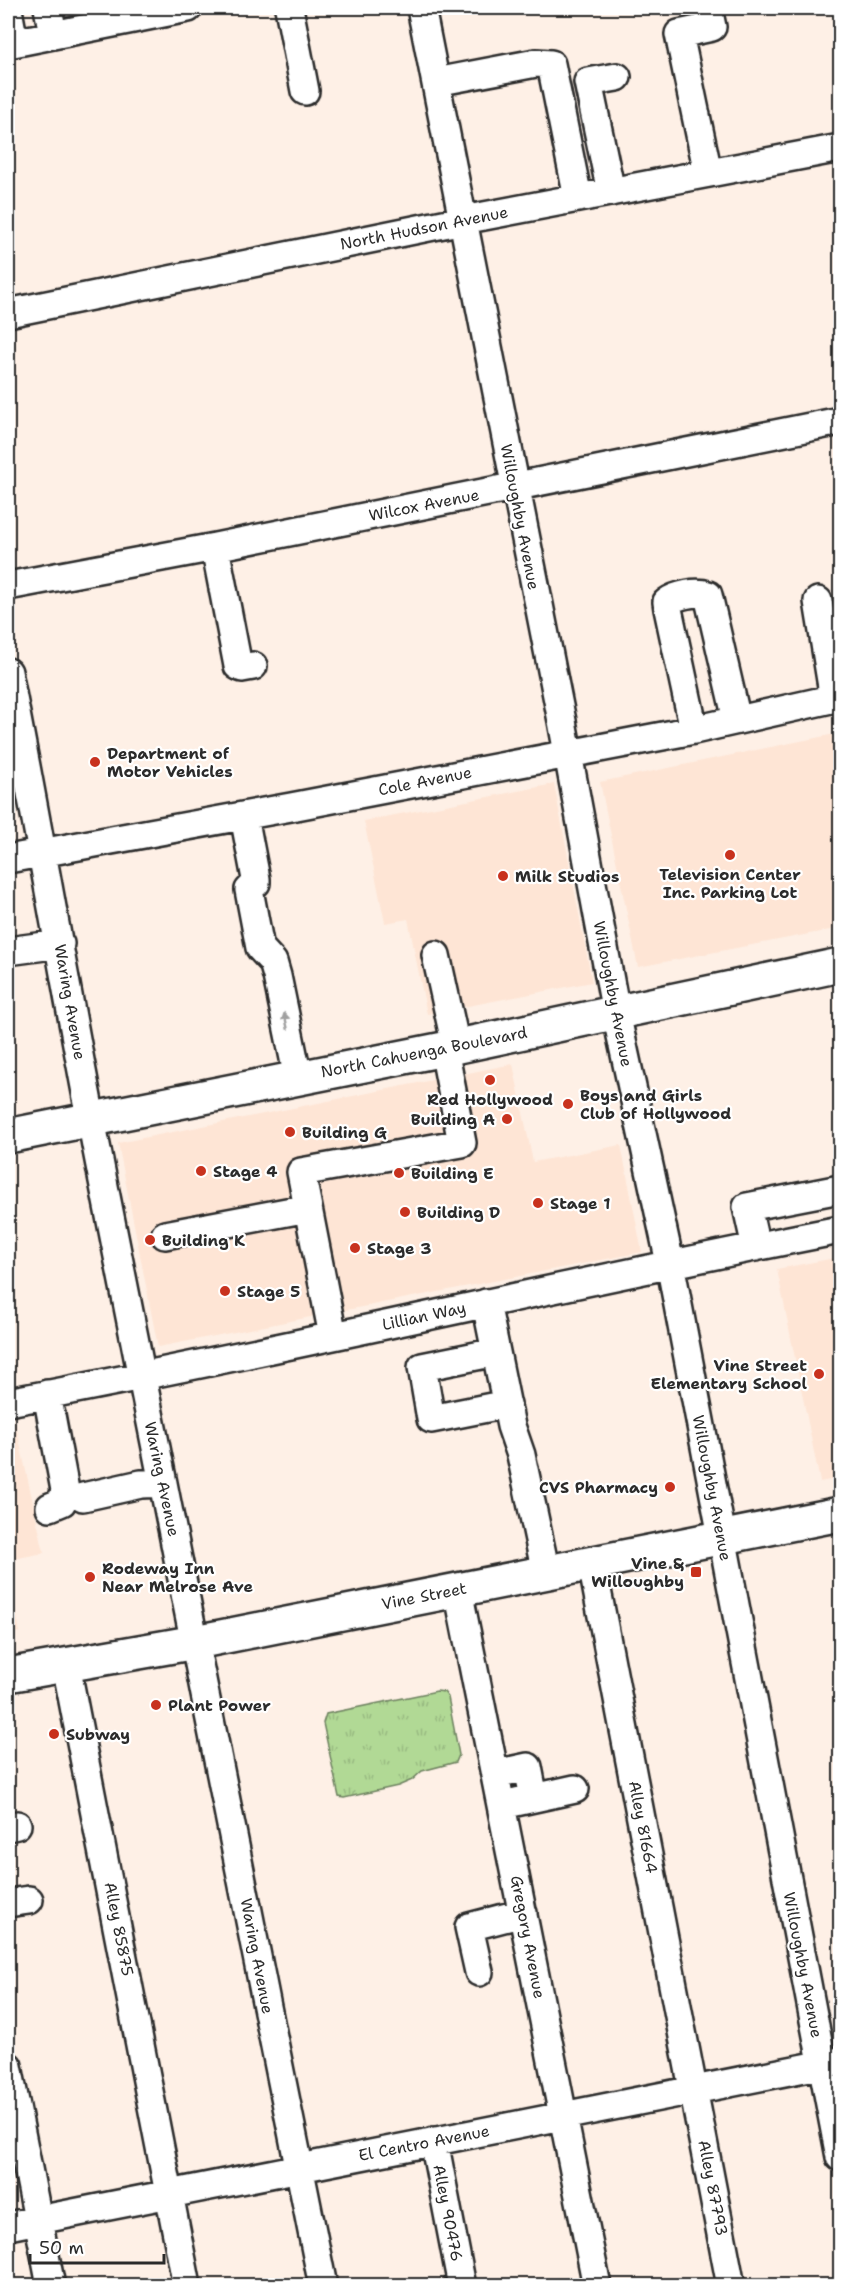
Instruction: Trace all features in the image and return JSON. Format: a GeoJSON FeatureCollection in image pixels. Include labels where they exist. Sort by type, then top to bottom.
{"type":"FeatureCollection","features":[{"type":"Feature","properties":{"kind":"main road","name":"North Cahuenga Boulevard"},"geometry":{"type":"LineString","coordinates":[[8,1136],[840,966]]}},
{"type":"Feature","properties":{"kind":"main road","name":"Vine Street"},"geometry":{"type":"LineString","coordinates":[[8,1676],[196,1642],[840,1514]]}},
{"type":"Feature","properties":{"kind":"street"},"geometry":{"type":"LineString","coordinates":[[48,8],[53,34]]}},
{"type":"Feature","properties":{"kind":"street"},"geometry":{"type":"LineString","coordinates":[[8,10],[11,43],[188,8]]}},
{"type":"Feature","properties":{"kind":"street"},"geometry":{"type":"LineString","coordinates":[[289,8],[305,91]]}},
{"type":"Feature","properties":{"kind":"street","name":"Willoughby Avenue"},"geometry":{"type":"LineString","coordinates":[[421,8],[616,1013],[670,1263],[722,1538],[831,2063],[840,2157]]}},
{"type":"Feature","properties":{"kind":"street"},"geometry":{"type":"LineString","coordinates":[[708,8],[712,27],[679,33],[708,173]]}},
{"type":"Feature","properties":{"kind":"street"},"geometry":{"type":"LineString","coordinates":[[436,82],[536,63],[551,64],[578,198]]}},
{"type":"Feature","properties":{"kind":"street"},"geometry":{"type":"LineString","coordinates":[[611,192],[588,82],[617,77]]}},
{"type":"Feature","properties":{"kind":"street","name":"North Hudson Avenue"},"geometry":{"type":"LineString","coordinates":[[8,313],[463,220],[840,148]]}},
{"type":"Feature","properties":{"kind":"street","name":"Wilcox Avenue"},"geometry":{"type":"LineString","coordinates":[[8,586],[840,422]]}},
{"type":"Feature","properties":{"kind":"street"},"geometry":{"type":"LineString","coordinates":[[215,547],[238,666],[242,668],[253,666]]}},
{"type":"Feature","properties":{"kind":"street"},"geometry":{"type":"LineString","coordinates":[[694,729],[668,609],[667,602],[673,597],[701,593],[708,596],[737,720]]}},
{"type":"Feature","properties":{"kind":"street"},"geometry":{"type":"LineString","coordinates":[[818,601],[837,698]]}},
{"type":"Feature","properties":{"kind":"street","name":"Waring Avenue"},"geometry":{"type":"LineString","coordinates":[[8,672],[141,1377],[196,1642],[323,2286]]}},
{"type":"Feature","properties":{"kind":"street","name":"Cole Avenue"},"geometry":{"type":"LineString","coordinates":[[8,859],[694,729],[837,698]]}},
{"type":"Feature","properties":{"kind":"street"},"geometry":{"type":"LineString","coordinates":[[244,816],[256,879],[256,883],[249,890],[249,899],[260,948],[269,955],[277,976],[298,1078]]}},
{"type":"Feature","properties":{"kind":"street"},"geometry":{"type":"LineString","coordinates":[[8,951],[60,944]]}},
{"type":"Feature","properties":{"kind":"street"},"geometry":{"type":"LineString","coordinates":[[333,1336],[301,1172],[462,1143],[436,955]]}},
{"type":"Feature","properties":{"kind":"street"},"geometry":{"type":"LineString","coordinates":[[756,1247],[747,1208],[840,1189]]}},
{"type":"Feature","properties":{"kind":"street"},"geometry":{"type":"LineString","coordinates":[[165,1235],[308,1208]]}},
{"type":"Feature","properties":{"kind":"street","name":"Lillian Way"},"geometry":{"type":"LineString","coordinates":[[8,1402],[141,1377],[670,1263],[840,1230]]}},
{"type":"Feature","properties":{"kind":"street"},"geometry":{"type":"LineString","coordinates":[[486,1303],[511,1426],[521,1455],[546,1573]]}},
{"type":"Feature","properties":{"kind":"street"},"geometry":{"type":"LineString","coordinates":[[496,1352],[422,1367],[431,1419],[507,1404]]}},
{"type":"Feature","properties":{"kind":"street"},"geometry":{"type":"LineString","coordinates":[[47,1394],[65,1490],[62,1502],[50,1507]]}},
{"type":"Feature","properties":{"kind":"street"},"geometry":{"type":"LineString","coordinates":[[83,1497],[141,1484],[163,1483]]}},
{"type":"Feature","properties":{"kind":"street","name":"Alley 81664"},"geometry":{"type":"LineString","coordinates":[[592,1563],[694,2090]]}},
{"type":"Feature","properties":{"kind":"street","name":"Gregory Avenue"},"geometry":{"type":"LineString","coordinates":[[458,1590],[565,2116],[597,2286]]}},
{"type":"Feature","properties":{"kind":"street","name":"Alley 85875"},"geometry":{"type":"LineString","coordinates":[[66,1665],[187,2286]]}},
{"type":"Feature","properties":{"kind":"street"},"geometry":{"type":"LineString","coordinates":[[495,1774],[528,1767],[534,1798]]}},
{"type":"Feature","properties":{"kind":"street"},"geometry":{"type":"LineString","coordinates":[[502,1805],[575,1789]]}},
{"type":"Feature","properties":{"kind":"street"},"geometry":{"type":"LineString","coordinates":[[479,1972],[469,1927],[524,1913]]}},
{"type":"Feature","properties":{"kind":"street","name":"El Centro Avenue"},"geometry":{"type":"LineString","coordinates":[[8,2226],[831,2063]]}},
{"type":"Feature","properties":{"kind":"street"},"geometry":{"type":"LineString","coordinates":[[8,2066],[51,2286]]}},
{"type":"Feature","properties":{"kind":"street","name":"Alley 87793"},"geometry":{"type":"LineString","coordinates":[[694,2090],[731,2286]]}},
{"type":"Feature","properties":{"kind":"street","name":"Alley 90476"},"geometry":{"type":"LineString","coordinates":[[434,2141],[462,2286]]}},
{"type":"Feature","properties":{"kind":"shaded area","name":"Television Center Inc. Parking Lot"},"geometry":{"type":"Polygon","coordinates":[[[840,733],[840,928],[638,967],[600,782],[840,733]]]}},
{"type":"Feature","properties":{"kind":"shaded area","name":"Milk Studios"},"geometry":{"type":"Polygon","coordinates":[[[554,784],[592,982],[427,1014],[408,919],[385,923],[364,821],[554,784]]]}},
{"type":"Feature","properties":{"kind":"shaded area"},"geometry":{"type":"Polygon","coordinates":[[[513,1064],[533,1162],[621,1145],[642,1252],[158,1347],[118,1143],[513,1064]]]}},
{"type":"Feature","properties":{"kind":"shaded area","name":"Vine Street Elementary School"},"geometry":{"type":"Polygon","coordinates":[[[840,1257],[840,1478],[820,1482],[777,1269],[840,1257]]]}},
{"type":"Feature","properties":{"kind":"shaded area"},"geometry":{"type":"Polygon","coordinates":[[[15,1421],[44,1553],[8,1560],[8,1422],[15,1421]]]}},
{"type":"Feature","properties":{"kind":"shaded area"},"geometry":{"type":"Polygon","coordinates":[[[8,1570],[20,1632],[8,1634],[8,1570]]]}},
{"type":"Feature","properties":{"kind":"green space"},"geometry":{"type":"Polygon","coordinates":[[[437,1691],[444,1692],[448,1697],[459,1755],[456,1762],[422,1771],[412,1780],[398,1786],[344,1798],[339,1797],[323,1723],[326,1714],[437,1691]]]}},
{"type":"Feature","properties":{"kind":"place","name":"Department of Motor Vehicles"},"geometry":{"type":"Point","coordinates":[95,762]}},
{"type":"Feature","properties":{"kind":"place","name":"Television Center Inc. Parking Lot"},"geometry":{"type":"Point","coordinates":[730,855]}},
{"type":"Feature","properties":{"kind":"place","name":"Milk Studios"},"geometry":{"type":"Point","coordinates":[503,876]}},
{"type":"Feature","properties":{"kind":"place","name":"Red Hollywood"},"geometry":{"type":"Point","coordinates":[490,1080]}},
{"type":"Feature","properties":{"kind":"place","name":"Boys and Girls Club of Hollywood"},"geometry":{"type":"Point","coordinates":[568,1104]}},
{"type":"Feature","properties":{"kind":"place","name":"Building A"},"geometry":{"type":"Point","coordinates":[507,1119]}},
{"type":"Feature","properties":{"kind":"place","name":"Building G"},"geometry":{"type":"Point","coordinates":[290,1132]}},
{"type":"Feature","properties":{"kind":"place","name":"Stage 4"},"geometry":{"type":"Point","coordinates":[201,1171]}},
{"type":"Feature","properties":{"kind":"place","name":"Building E"},"geometry":{"type":"Point","coordinates":[399,1173]}},
{"type":"Feature","properties":{"kind":"place","name":"Stage 1"},"geometry":{"type":"Point","coordinates":[538,1203]}},
{"type":"Feature","properties":{"kind":"place","name":"Building D"},"geometry":{"type":"Point","coordinates":[405,1212]}},
{"type":"Feature","properties":{"kind":"place","name":"Building K"},"geometry":{"type":"Point","coordinates":[150,1240]}},
{"type":"Feature","properties":{"kind":"place","name":"Stage 3"},"geometry":{"type":"Point","coordinates":[355,1248]}},
{"type":"Feature","properties":{"kind":"place","name":"Stage 5"},"geometry":{"type":"Point","coordinates":[225,1291]}},
{"type":"Feature","properties":{"kind":"place","name":"Vine Street Elementary School"},"geometry":{"type":"Point","coordinates":[819,1374]}},
{"type":"Feature","properties":{"kind":"place","name":"CVS Pharmacy"},"geometry":{"type":"Point","coordinates":[670,1487]}},
{"type":"Feature","properties":{"kind":"place","name":"Vine & Willoughby"},"geometry":{"type":"Point","coordinates":[696,1572]}},
{"type":"Feature","properties":{"kind":"place","name":"Rodeway Inn Near Melrose Ave"},"geometry":{"type":"Point","coordinates":[90,1577]}},
{"type":"Feature","properties":{"kind":"place","name":"Plant Power"},"geometry":{"type":"Point","coordinates":[156,1705]}},
{"type":"Feature","properties":{"kind":"place","name":"Subway"},"geometry":{"type":"Point","coordinates":[54,1734]}}]}
